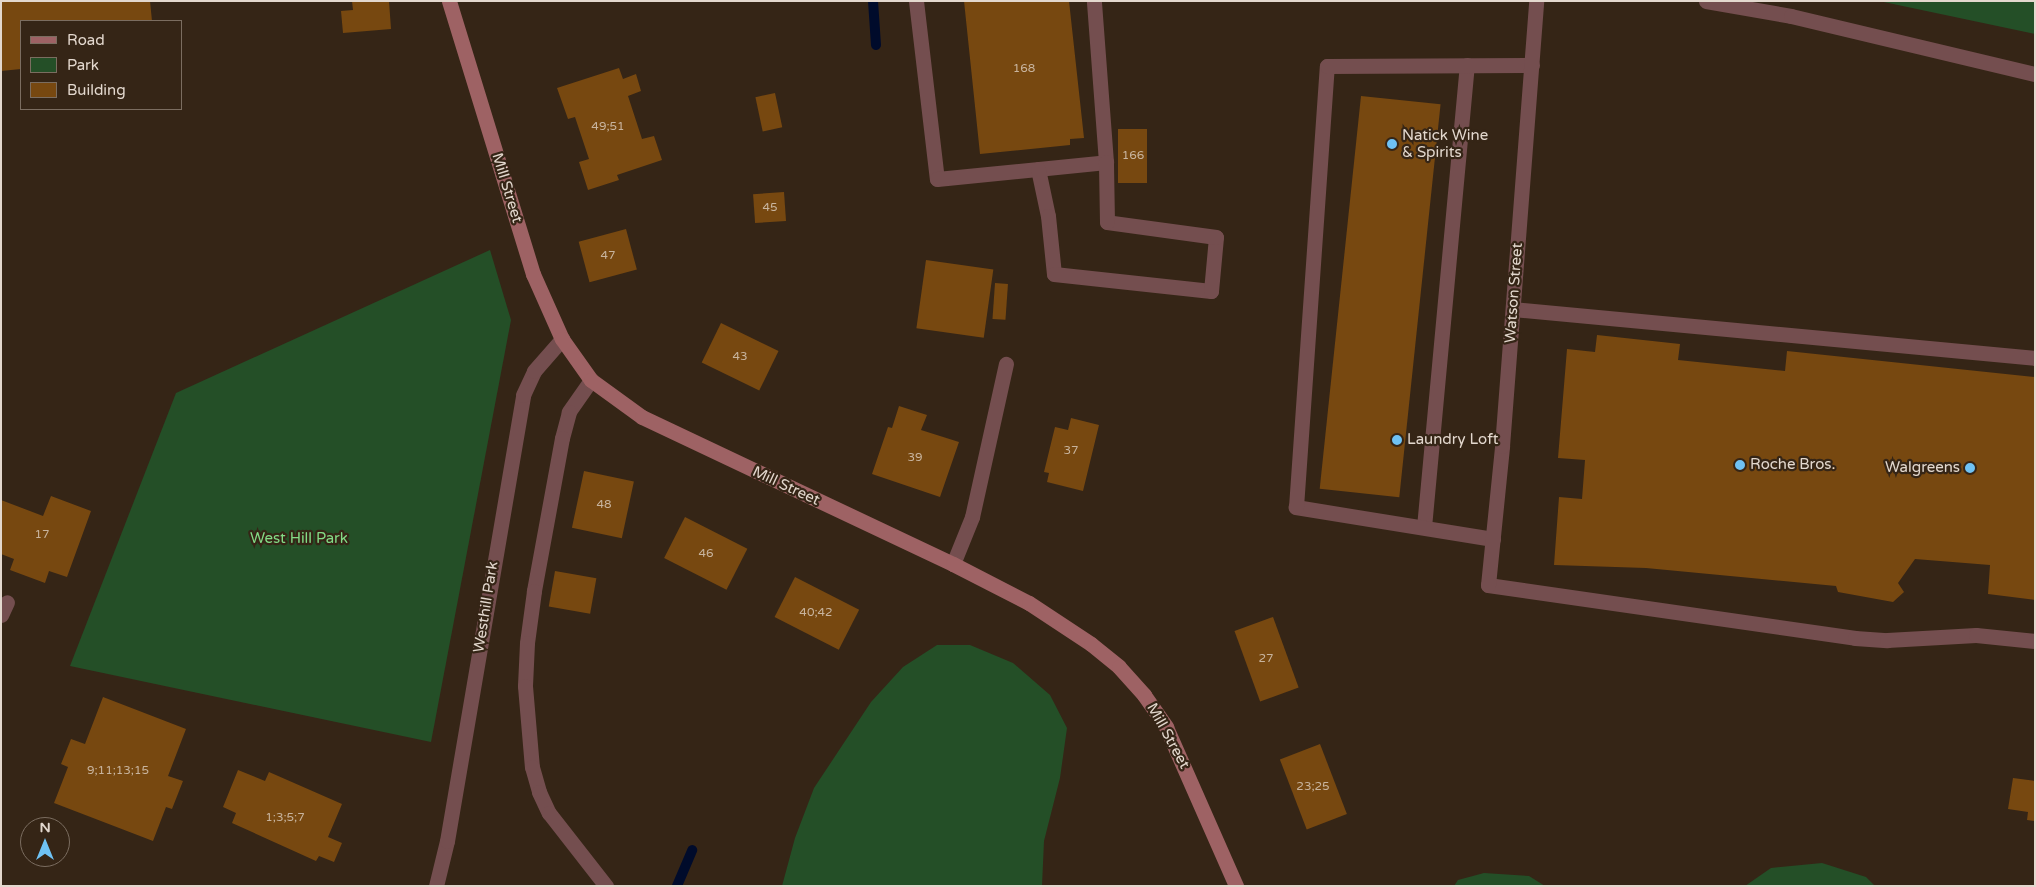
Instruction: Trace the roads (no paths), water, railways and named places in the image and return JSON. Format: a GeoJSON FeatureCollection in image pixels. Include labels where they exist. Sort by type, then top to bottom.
{"type":"FeatureCollection","features":[{"type":"Feature","properties":{"kind":"street","name":"Mill Street"},"geometry":{"type":"LineString","coordinates":[[450,1],[533,274],[562,339],[592,380],[642,417],[953,564],[1063,624],[1119,667],[1144,694],[1166,727],[1186,766],[1236,886]]}},
{"type":"Feature","properties":{"kind":"street"},"geometry":{"type":"LineString","coordinates":[[916,1],[936,179],[1106,162]]}},
{"type":"Feature","properties":{"kind":"street"},"geometry":{"type":"LineString","coordinates":[[1038,169],[1048,216],[1054,274],[1211,292],[1216,237],[1107,222],[1106,162],[1094,1]]}},
{"type":"Feature","properties":{"kind":"street","name":"Watson Street"},"geometry":{"type":"LineString","coordinates":[[1536,1],[1513,309],[1488,585],[1856,638],[1886,640],[1976,634],[2035,641]]}},
{"type":"Feature","properties":{"kind":"street"},"geometry":{"type":"LineString","coordinates":[[1706,1],[1791,16],[2035,74]]}},
{"type":"Feature","properties":{"kind":"street"},"geometry":{"type":"LineString","coordinates":[[1424,527],[1467,65]]}},
{"type":"Feature","properties":{"kind":"street"},"geometry":{"type":"LineString","coordinates":[[1493,539],[1296,507],[1327,66],[1532,65]]}},
{"type":"Feature","properties":{"kind":"street"},"geometry":{"type":"LineString","coordinates":[[1513,309],[2035,358]]}},
{"type":"Feature","properties":{"kind":"street","name":"Westhill Park"},"geometry":{"type":"LineString","coordinates":[[436,886],[447,841],[523,396],[534,371],[562,339]]}},
{"type":"Feature","properties":{"kind":"street"},"geometry":{"type":"LineString","coordinates":[[953,564],[972,517],[1006,364]]}},
{"type":"Feature","properties":{"kind":"street"},"geometry":{"type":"LineString","coordinates":[[592,380],[569,412],[562,438],[534,590],[527,643],[525,686],[532,767],[538,792],[549,813],[606,886]]}},
{"type":"Feature","properties":{"kind":"waterway"},"geometry":{"type":"LineString","coordinates":[[873,1],[876,45]]}},
{"type":"Feature","properties":{"kind":"waterway"},"geometry":{"type":"LineString","coordinates":[[677,886],[692,850]]}},
{"type":"Feature","properties":{"kind":"place","name":"Natick Wine & Spirits"},"geometry":{"type":"Point","coordinates":[1392,144]}},
{"type":"Feature","properties":{"kind":"place","name":"Laundry Loft"},"geometry":{"type":"Point","coordinates":[1397,440]}},
{"type":"Feature","properties":{"kind":"place","name":"Roche Bros."},"geometry":{"type":"Point","coordinates":[1740,465]}},
{"type":"Feature","properties":{"kind":"place","name":"Walgreens"},"geometry":{"type":"Point","coordinates":[1970,468]}},
{"type":"Feature","properties":{"kind":"park label","name":"West Hill Park"},"geometry":{"type":"Point","coordinates":[299,539]}}]}
